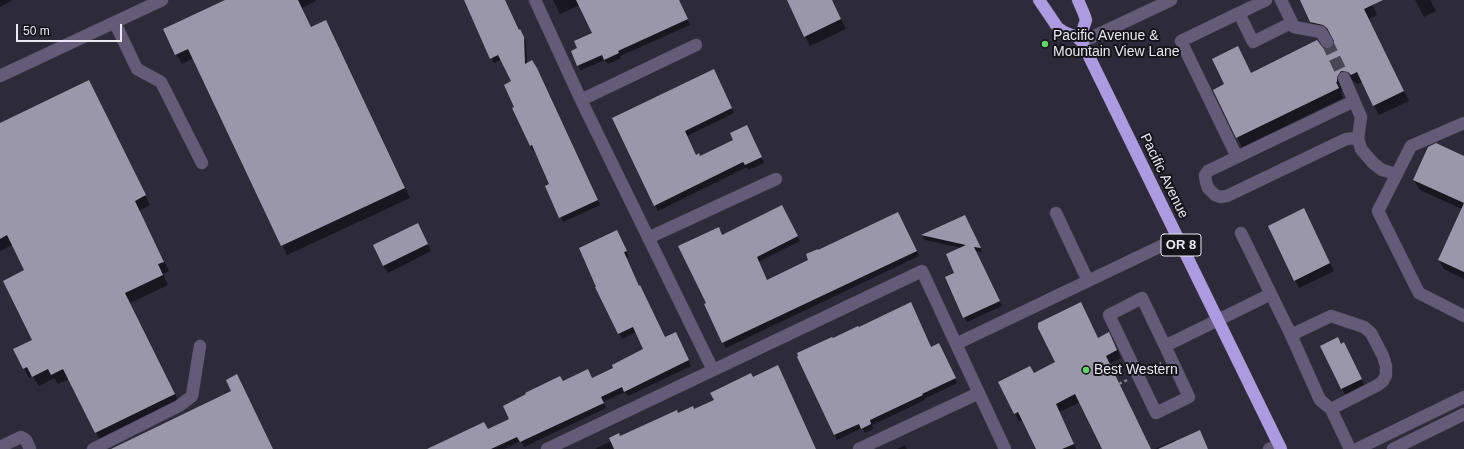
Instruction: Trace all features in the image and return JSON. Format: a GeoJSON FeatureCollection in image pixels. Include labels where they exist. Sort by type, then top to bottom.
{"type":"FeatureCollection","features":[{"type":"Feature","properties":{"kind":"highway"},"geometry":{"type":"LineString","coordinates":[[1039,0],[1058,28],[1077,37],[1082,42]]}},
{"type":"Feature","properties":{"kind":"highway"},"geometry":{"type":"LineString","coordinates":[[1078,0],[1086,20],[1081,35],[1082,42]]}},
{"type":"Feature","properties":{"kind":"highway","name":"Pacific Avenue"},"geometry":{"type":"LineString","coordinates":[[1082,42],[1218,320],[1276,448]]}},
{"type":"Feature","properties":{"kind":"street"},"geometry":{"type":"LineString","coordinates":[[0,76],[162,0]]}},
{"type":"Feature","properties":{"kind":"street"},"geometry":{"type":"LineString","coordinates":[[535,0],[581,100],[713,370]]}},
{"type":"Feature","properties":{"kind":"street"},"geometry":{"type":"LineString","coordinates":[[1082,42],[1171,0]]}},
{"type":"Feature","properties":{"kind":"street"},"geometry":{"type":"LineString","coordinates":[[1237,157],[1181,41],[1266,0]]}},
{"type":"Feature","properties":{"kind":"street"},"geometry":{"type":"LineString","coordinates":[[1281,0],[1294,27],[1322,32],[1327,42]]}},
{"type":"Feature","properties":{"kind":"street"},"geometry":{"type":"LineString","coordinates":[[1239,13],[1253,42],[1291,22]]}},
{"type":"Feature","properties":{"kind":"street"},"geometry":{"type":"LineString","coordinates":[[114,22],[137,69],[161,82],[202,164]]}},
{"type":"Feature","properties":{"kind":"street"},"geometry":{"type":"LineString","coordinates":[[581,100],[696,45]]}},
{"type":"Feature","properties":{"kind":"street"},"geometry":{"type":"LineString","coordinates":[[1344,78],[1361,117],[1358,138],[1361,149],[1373,163],[1382,170],[1397,174]]}},
{"type":"Feature","properties":{"kind":"street"},"geometry":{"type":"LineString","coordinates":[[1354,101],[1208,172],[1205,175],[1208,188],[1215,195],[1220,197],[1227,196],[1346,139],[1358,138]]}},
{"type":"Feature","properties":{"kind":"street"},"geometry":{"type":"LineString","coordinates":[[1460,128],[1411,146],[1378,212],[1419,293],[1464,316]]}},
{"type":"Feature","properties":{"kind":"street"},"geometry":{"type":"LineString","coordinates":[[648,238],[776,180]]}},
{"type":"Feature","properties":{"kind":"street"},"geometry":{"type":"LineString","coordinates":[[1056,213],[1088,281]]}},
{"type":"Feature","properties":{"kind":"street"},"geometry":{"type":"LineString","coordinates":[[1241,233],[1291,335],[1320,400],[1330,409],[1350,449]]}},
{"type":"Feature","properties":{"kind":"street"},"geometry":{"type":"LineString","coordinates":[[956,344],[1178,238]]}},
{"type":"Feature","properties":{"kind":"street"},"geometry":{"type":"LineString","coordinates":[[547,449],[922,272],[1005,449]]}},
{"type":"Feature","properties":{"kind":"street"},"geometry":{"type":"LineString","coordinates":[[1165,346],[1271,294]]}},
{"type":"Feature","properties":{"kind":"street"},"geometry":{"type":"LineString","coordinates":[[1142,298],[1171,359],[1189,397],[1156,413],[1109,315],[1142,298]]}},
{"type":"Feature","properties":{"kind":"street"},"geometry":{"type":"LineString","coordinates":[[1291,335],[1332,316],[1364,327],[1371,333],[1377,344],[1386,366],[1386,375],[1383,381],[1378,385],[1330,409]]}},
{"type":"Feature","properties":{"kind":"street"},"geometry":{"type":"LineString","coordinates":[[93,449],[179,406],[192,396],[200,346]]}},
{"type":"Feature","properties":{"kind":"street"},"geometry":{"type":"LineString","coordinates":[[860,449],[979,393]]}},
{"type":"Feature","properties":{"kind":"street"},"geometry":{"type":"LineString","coordinates":[[1357,449],[1464,397]]}},
{"type":"Feature","properties":{"kind":"street"},"geometry":{"type":"LineString","coordinates":[[1393,449],[1464,414]]}},
{"type":"Feature","properties":{"kind":"street"},"geometry":{"type":"LineString","coordinates":[[0,447],[21,437],[26,440],[30,449]]}},
{"type":"Feature","properties":{"kind":"path"},"geometry":{"type":"LineString","coordinates":[[1119,384],[1171,359]]}},
{"type":"Feature","properties":{"kind":"building"},"geometry":{"type":"Polygon","coordinates":[[[225,0],[298,0],[311,27],[326,20],[405,188],[281,246],[188,49],[175,55],[163,29],[225,0]]]}},
{"type":"Feature","properties":{"kind":"building"},"geometry":{"type":"Polygon","coordinates":[[[464,0],[505,0],[519,30],[520,29],[524,37],[525,64],[532,60],[537,68],[598,200],[559,218],[545,186],[549,184],[532,145],[530,146],[512,108],[514,107],[504,85],[511,81],[498,55],[490,59],[464,0]]]}},
{"type":"Feature","properties":{"kind":"building"},"geometry":{"type":"Polygon","coordinates":[[[576,0],[679,0],[688,19],[618,51],[619,53],[604,60],[602,55],[577,66],[571,51],[577,48],[574,41],[592,33],[576,0]]]}},
{"type":"Feature","properties":{"kind":"building"},"geometry":{"type":"Polygon","coordinates":[[[787,0],[832,0],[841,19],[804,37],[787,0]]]}},
{"type":"Feature","properties":{"kind":"building"},"geometry":{"type":"Polygon","coordinates":[[[1300,0],[1383,0],[1364,9],[1404,91],[1373,106],[1357,72],[1351,75],[1348,72],[1341,71],[1336,82],[1339,88],[1236,138],[1213,90],[1224,84],[1212,59],[1238,46],[1251,73],[1317,40],[1323,48],[1331,48],[1334,41],[1327,28],[1323,25],[1310,22],[1300,0]]]}},
{"type":"Feature","properties":{"kind":"building"},"geometry":{"type":"Polygon","coordinates":[[[714,69],[732,108],[685,131],[696,155],[699,153],[700,156],[733,140],[730,133],[747,125],[762,157],[745,165],[743,162],[654,206],[612,118],[714,69]]]}},
{"type":"Feature","properties":{"kind":"building"},"geometry":{"type":"Polygon","coordinates":[[[89,80],[146,195],[135,201],[164,262],[158,264],[163,275],[125,293],[175,394],[95,433],[63,369],[51,375],[48,369],[32,377],[27,367],[23,369],[13,349],[32,340],[3,281],[24,270],[7,235],[0,239],[0,123],[89,80]]]}},
{"type":"Feature","properties":{"kind":"building"},"geometry":{"type":"Polygon","coordinates":[[[1436,143],[1464,156],[1464,203],[1413,180],[1428,147],[1436,143]]]}},
{"type":"Feature","properties":{"kind":"building"},"geometry":{"type":"Polygon","coordinates":[[[1464,203],[1464,272],[1438,260],[1464,203]]]}},
{"type":"Feature","properties":{"kind":"building"},"geometry":{"type":"Polygon","coordinates":[[[782,205],[798,236],[757,257],[767,280],[808,260],[806,254],[818,250],[898,212],[917,251],[722,343],[704,304],[706,303],[678,246],[719,227],[722,235],[782,205]]]}},
{"type":"Feature","properties":{"kind":"building"},"geometry":{"type":"Polygon","coordinates":[[[1304,208],[1330,263],[1294,281],[1268,226],[1304,208]]]}},
{"type":"Feature","properties":{"kind":"building"},"geometry":{"type":"Polygon","coordinates":[[[965,215],[981,248],[974,247],[1000,301],[963,318],[945,277],[954,273],[946,254],[966,245],[921,235],[965,215]]]}},
{"type":"Feature","properties":{"kind":"building"},"geometry":{"type":"Polygon","coordinates":[[[418,223],[428,244],[383,266],[373,245],[418,223]]]}},
{"type":"Feature","properties":{"kind":"building"},"geometry":{"type":"Polygon","coordinates":[[[617,230],[627,251],[624,252],[639,286],[640,285],[665,337],[676,332],[689,360],[624,392],[622,387],[601,397],[604,403],[520,442],[517,437],[491,449],[427,449],[484,422],[488,429],[509,419],[503,406],[526,394],[525,393],[560,376],[563,381],[588,369],[592,378],[613,368],[612,365],[643,349],[633,327],[618,334],[595,287],[579,248],[617,230]]]}},
{"type":"Feature","properties":{"kind":"building"},"geometry":{"type":"Polygon","coordinates":[[[911,302],[931,347],[939,343],[956,378],[870,420],[871,424],[861,429],[859,424],[834,435],[797,357],[797,353],[858,326],[859,327],[911,302]]]}},
{"type":"Feature","properties":{"kind":"building","name":"Best Western"},"geometry":{"type":"Polygon","coordinates":[[[1081,302],[1098,338],[1109,332],[1117,350],[1106,356],[1151,449],[1102,449],[1075,394],[1056,404],[1074,444],[1062,449],[1036,449],[1018,412],[1014,414],[998,382],[1030,366],[1034,373],[1055,362],[1038,328],[1038,323],[1081,302]]]}},
{"type":"Feature","properties":{"kind":"building"},"geometry":{"type":"Polygon","coordinates":[[[1338,337],[1341,344],[1344,342],[1362,379],[1341,389],[1320,346],[1338,337]]]}},
{"type":"Feature","properties":{"kind":"building"},"geometry":{"type":"Polygon","coordinates":[[[778,365],[816,449],[614,449],[609,438],[619,433],[620,436],[677,410],[678,413],[693,406],[694,409],[714,400],[710,393],[751,373],[753,377],[778,365]]]}},
{"type":"Feature","properties":{"kind":"building"},"geometry":{"type":"Polygon","coordinates":[[[237,374],[273,449],[111,449],[231,391],[226,380],[237,374]]]}},
{"type":"Feature","properties":{"kind":"building"},"geometry":{"type":"Polygon","coordinates":[[[1200,430],[1208,449],[1158,449],[1200,430]]]}},
{"type":"Feature","properties":{"kind":"tunnel"},"geometry":{"type":"LineString","coordinates":[[1327,42],[1344,78]]}},
{"type":"Feature","properties":{"kind":"place","name":"Pacific Avenue & Mountain View Lane"},"geometry":{"type":"Point","coordinates":[1045,44]}},
{"type":"Feature","properties":{"kind":"place","name":"Best Western"},"geometry":{"type":"Point","coordinates":[1086,370]}}]}
